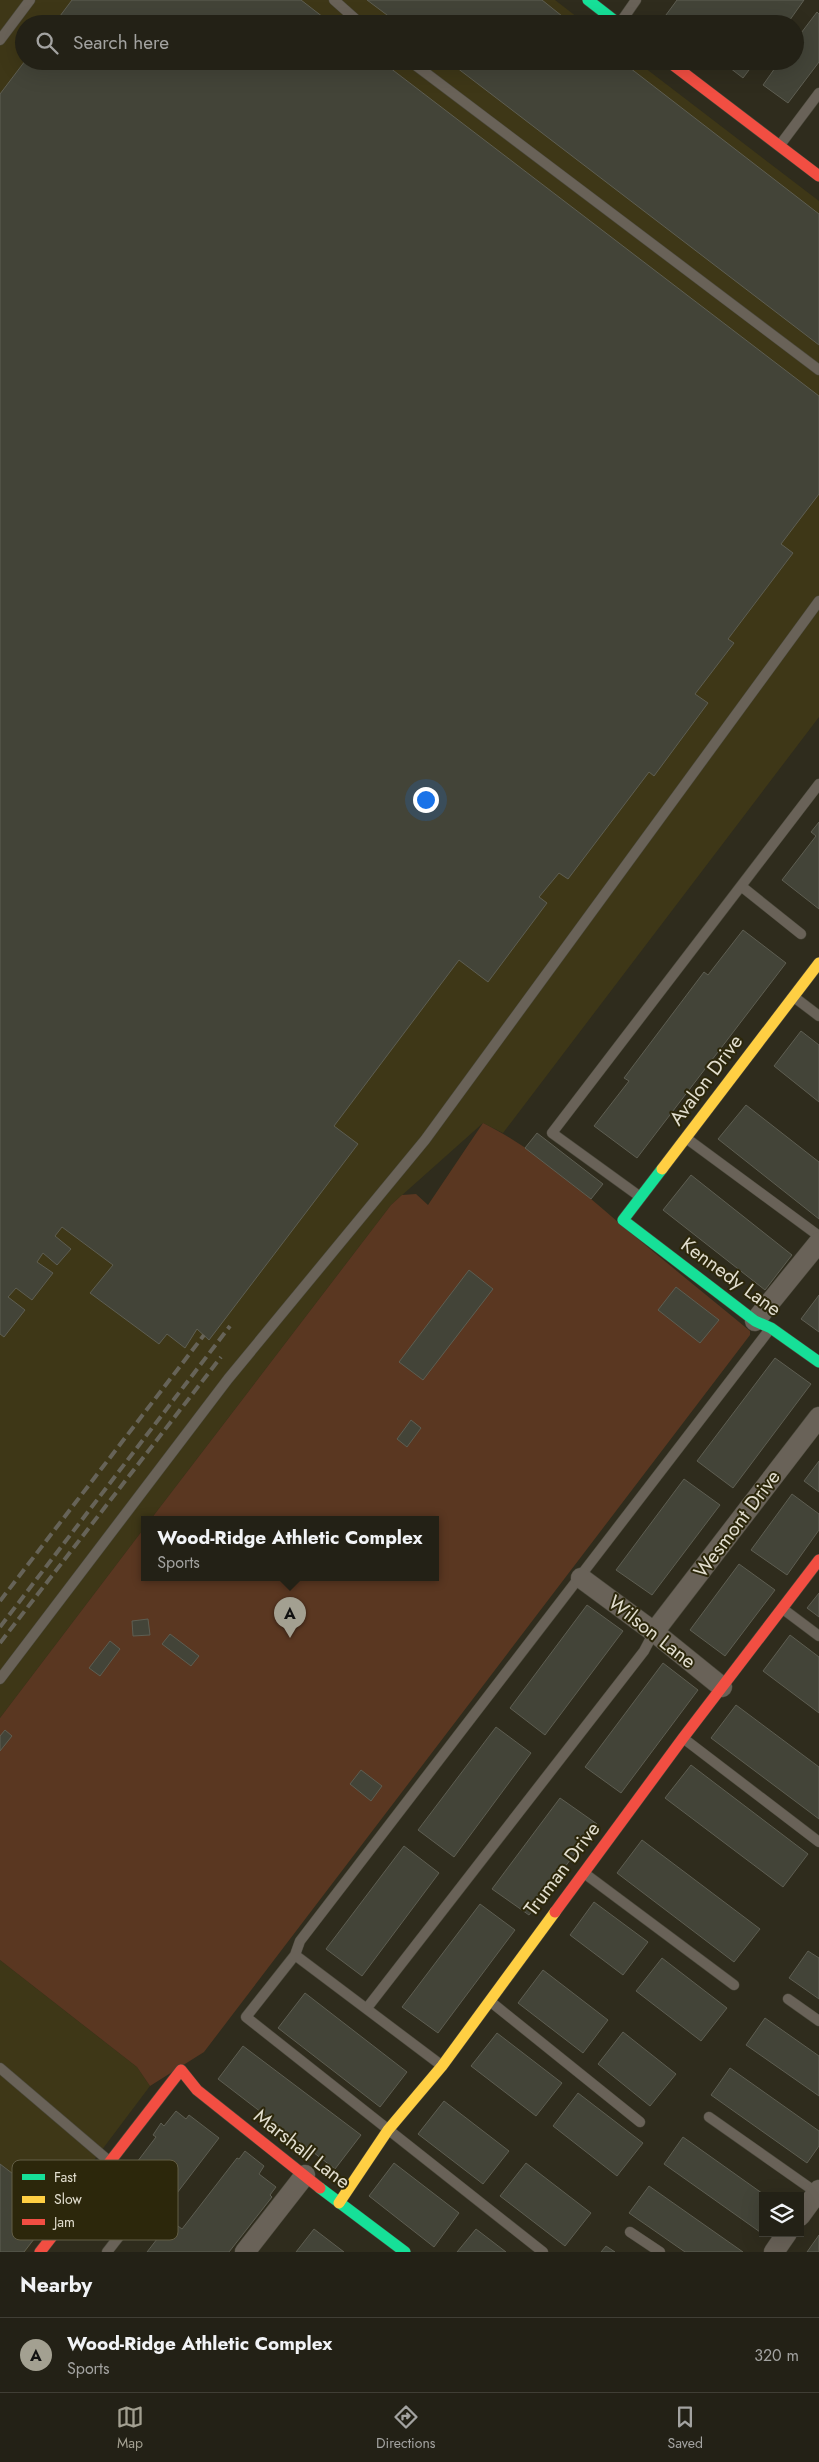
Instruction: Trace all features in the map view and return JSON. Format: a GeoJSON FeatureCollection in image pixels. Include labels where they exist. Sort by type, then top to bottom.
{"type":"FeatureCollection","features":[{"type":"Feature","properties":{"kind":"street"},"geometry":{"type":"LineString","coordinates":[[588,0],[607,15]]}},
{"type":"Feature","properties":{"kind":"street"},"geometry":{"type":"LineString","coordinates":[[680,70],[819,176]]}},
{"type":"Feature","properties":{"kind":"street","name":"Avalon Drive"},"geometry":{"type":"LineString","coordinates":[[623,1220],[819,963]]}},
{"type":"Feature","properties":{"kind":"street","name":"Kennedy Lane"},"geometry":{"type":"LineString","coordinates":[[623,1220],[763,1324],[819,1362]]}},
{"type":"Feature","properties":{"kind":"street"},"geometry":{"type":"LineString","coordinates":[[763,1324],[819,1242]]}},
{"type":"Feature","properties":{"kind":"street","name":"Wesmont Drive"},"geometry":{"type":"LineString","coordinates":[[654,1632],[819,1417]]}},
{"type":"Feature","properties":{"kind":"street","name":"Truman Drive"},"geometry":{"type":"LineString","coordinates":[[339,2203],[388,2130],[442,2066],[488,2000],[583,1872],[819,1560]]}},
{"type":"Feature","properties":{"kind":"street","name":"Wilson Lane"},"geometry":{"type":"LineString","coordinates":[[580,1578],[654,1632],[722,1687]]}},
{"type":"Feature","properties":{"kind":"street","name":"Marshall Lane"},"geometry":{"type":"LineString","coordinates":[[111,2160],[181,2070],[197,2090],[339,2203],[405,2252]]}},
{"type":"Feature","properties":{"kind":"street"},"geometry":{"type":"LineString","coordinates":[[246,2252],[305,2175]]}},
{"type":"Feature","properties":{"kind":"street"},"geometry":{"type":"LineString","coordinates":[[804,2210],[818,2191]]}},
{"type":"Feature","properties":{"kind":"street"},"geometry":{"type":"LineString","coordinates":[[774,2252],[784,2237]]}},
{"type":"Feature","properties":{"kind":"street"},"geometry":{"type":"LineString","coordinates":[[40,2252],[49,2240]]}},
{"type":"Feature","properties":{"kind":"lane"},"geometry":{"type":"LineString","coordinates":[[19,15],[30,0]]}},
{"type":"Feature","properties":{"kind":"lane"},"geometry":{"type":"LineString","coordinates":[[334,0],[351,15]]}},
{"type":"Feature","properties":{"kind":"lane"},"geometry":{"type":"LineString","coordinates":[[625,15],[636,0]]}},
{"type":"Feature","properties":{"kind":"lane"},"geometry":{"type":"LineString","coordinates":[[0,40],[15,20]]}},
{"type":"Feature","properties":{"kind":"lane"},"geometry":{"type":"LineString","coordinates":[[422,70],[819,370]]}},
{"type":"Feature","properties":{"kind":"lane"},"geometry":{"type":"LineString","coordinates":[[779,146],[819,93]]}},
{"type":"Feature","properties":{"kind":"lane"},"geometry":{"type":"LineString","coordinates":[[0,1679],[228,1379],[425,1140],[819,602]]}},
{"type":"Feature","properties":{"kind":"lane"},"geometry":{"type":"LineString","coordinates":[[640,1198],[552,1133],[819,784]]}},
{"type":"Feature","properties":{"kind":"lane"},"geometry":{"type":"LineString","coordinates":[[741,886],[800,934]]}},
{"type":"Feature","properties":{"kind":"lane"},"geometry":{"type":"LineString","coordinates":[[793,996],[819,1016]]}},
{"type":"Feature","properties":{"kind":"lane"},"geometry":{"type":"LineString","coordinates":[[686,1138],[819,1236]]}},
{"type":"Feature","properties":{"kind":"lane"},"geometry":{"type":"LineString","coordinates":[[543,2252],[246,2017],[295,1955],[306,1934],[580,1578],[763,1324]]}},
{"type":"Feature","properties":{"kind":"lane"},"geometry":{"type":"LineString","coordinates":[[782,1609],[819,1636]]}},
{"type":"Feature","properties":{"kind":"lane"},"geometry":{"type":"LineString","coordinates":[[367,2008],[644,1651],[654,1632]]}},
{"type":"Feature","properties":{"kind":"lane"},"geometry":{"type":"LineString","coordinates":[[683,1738],[819,1842]]}},
{"type":"Feature","properties":{"kind":"lane"},"geometry":{"type":"LineString","coordinates":[[583,1872],[734,1985]]}},
{"type":"Feature","properties":{"kind":"lane"},"geometry":{"type":"LineString","coordinates":[[295,1955],[442,2066]]}},
{"type":"Feature","properties":{"kind":"lane"},"geometry":{"type":"LineString","coordinates":[[788,1998],[819,2021]]}},
{"type":"Feature","properties":{"kind":"lane"},"geometry":{"type":"LineString","coordinates":[[488,2000],[640,2122]]}},
{"type":"Feature","properties":{"kind":"lane"},"geometry":{"type":"LineString","coordinates":[[0,2068],[109,2160]]}},
{"type":"Feature","properties":{"kind":"lane"},"geometry":{"type":"LineString","coordinates":[[709,2117],[818,2191]]}},
{"type":"Feature","properties":{"kind":"lane"},"geometry":{"type":"LineString","coordinates":[[630,2232],[660,2252]]}},
{"type":"Feature","properties":{"kind":"lane"},"geometry":{"type":"LineString","coordinates":[[107,2252],[116,2240]]}},
{"type":"Feature","properties":{"kind":"lane"},"geometry":{"type":"LineString","coordinates":[[384,2252],[392,2242]]}},
{"type":"Feature","properties":{"kind":"shaded area"},"geometry":{"type":"Polygon","coordinates":[[[0,0],[555,0],[574,15],[15,15],[15,70],[648,70],[819,201],[819,717],[503,1133],[483,1123],[391,1205],[153,1516],[141,1516],[141,1532],[0,1718],[0,0]]]}},
{"type":"Feature","properties":{"kind":"shaded area"},"geometry":{"type":"Polygon","coordinates":[[[483,1123],[524,1147],[564,1176],[750,1331],[750,1335],[204,2052],[150,2086],[137,2067],[0,1960],[0,1718],[141,1532],[141,1581],[439,1581],[439,1516],[153,1516],[391,1205],[402,1195],[416,1194],[428,1205],[483,1123]]]}},
{"type":"Feature","properties":{"kind":"shaded area"},"geometry":{"type":"Polygon","coordinates":[[[0,1960],[137,2067],[150,2086],[94,2160],[12,2160],[12,2240],[34,2240],[25,2252],[0,2252],[0,1960]]]}},
{"type":"Feature","properties":{"kind":"building"},"geometry":{"type":"Polygon","coordinates":[[[72,0],[301,0],[320,15],[61,15],[72,0]]]}},
{"type":"Feature","properties":{"kind":"building"},"geometry":{"type":"Polygon","coordinates":[[[367,0],[542,0],[561,15],[387,15],[367,0]]]}},
{"type":"Feature","properties":{"kind":"building"},"geometry":{"type":"Polygon","coordinates":[[[677,0],[804,0],[793,15],[666,15],[677,0]]]}},
{"type":"Feature","properties":{"kind":"building"},"geometry":{"type":"Polygon","coordinates":[[[817,12],[819,14],[819,62],[788,103],[763,85],[774,70],[804,70],[804,29],[817,12]]]}},
{"type":"Feature","properties":{"kind":"building"},"geometry":{"type":"Polygon","coordinates":[[[18,70],[393,70],[819,396],[819,494],[781,544],[793,553],[728,639],[734,643],[695,694],[708,703],[654,776],[649,772],[568,879],[559,873],[539,897],[547,903],[488,982],[459,960],[334,1126],[358,1144],[209,1340],[197,1329],[185,1348],[167,1334],[159,1344],[90,1293],[113,1265],[62,1227],[55,1236],[71,1249],[57,1265],[43,1253],[37,1262],[53,1273],[32,1300],[16,1288],[8,1297],[25,1310],[4,1337],[0,1334],[0,94],[18,70]]]}},
{"type":"Feature","properties":{"kind":"building"},"geometry":{"type":"Polygon","coordinates":[[[460,70],[633,70],[819,214],[819,345],[460,70]]]}},
{"type":"Feature","properties":{"kind":"building"},"geometry":{"type":"Polygon","coordinates":[[[733,70],[749,70],[743,78],[733,70]]]}},
{"type":"Feature","properties":{"kind":"building"},"geometry":{"type":"Polygon","coordinates":[[[819,822],[819,909],[782,880],[816,836],[811,832],[819,822]]]}},
{"type":"Feature","properties":{"kind":"building"},"geometry":{"type":"Polygon","coordinates":[[[743,930],[786,963],[637,1158],[594,1126],[629,1081],[624,1078],[704,972],[708,975],[743,930]]]}},
{"type":"Feature","properties":{"kind":"building"},"geometry":{"type":"Polygon","coordinates":[[[801,1031],[819,1045],[819,1102],[774,1066],[801,1031]]]}},
{"type":"Feature","properties":{"kind":"building"},"geometry":{"type":"Polygon","coordinates":[[[746,1105],[819,1162],[819,1219],[718,1139],[746,1105]]]}},
{"type":"Feature","properties":{"kind":"building"},"geometry":{"type":"Polygon","coordinates":[[[537,1133],[603,1184],[591,1199],[525,1148],[537,1133]]]}},
{"type":"Feature","properties":{"kind":"building"},"geometry":{"type":"Polygon","coordinates":[[[691,1175],[792,1255],[765,1290],[663,1210],[691,1175]]]}},
{"type":"Feature","properties":{"kind":"building"},"geometry":{"type":"Polygon","coordinates":[[[469,1270],[493,1289],[423,1380],[399,1362],[469,1270]]]}},
{"type":"Feature","properties":{"kind":"building"},"geometry":{"type":"Polygon","coordinates":[[[676,1287],[719,1320],[700,1343],[658,1310],[676,1287]]]}},
{"type":"Feature","properties":{"kind":"building"},"geometry":{"type":"Polygon","coordinates":[[[819,1295],[819,1332],[801,1319],[819,1295]]]}},
{"type":"Feature","properties":{"kind":"building"},"geometry":{"type":"Polygon","coordinates":[[[775,1358],[811,1384],[733,1488],[697,1461],[775,1358]]]}},
{"type":"Feature","properties":{"kind":"building"},"geometry":{"type":"Polygon","coordinates":[[[411,1420],[421,1428],[407,1447],[397,1439],[411,1420]]]}},
{"type":"Feature","properties":{"kind":"building"},"geometry":{"type":"Polygon","coordinates":[[[819,1461],[819,1492],[804,1481],[819,1461]]]}},
{"type":"Feature","properties":{"kind":"building"},"geometry":{"type":"Polygon","coordinates":[[[684,1479],[720,1505],[652,1595],[616,1570],[684,1479]]]}},
{"type":"Feature","properties":{"kind":"building"},"geometry":{"type":"Polygon","coordinates":[[[792,1494],[819,1514],[819,1530],[787,1575],[751,1550],[792,1494]]]}},
{"type":"Feature","properties":{"kind":"building"},"geometry":{"type":"Polygon","coordinates":[[[739,1564],[775,1590],[725,1656],[690,1630],[739,1564]]]}},
{"type":"Feature","properties":{"kind":"building"},"geometry":{"type":"Polygon","coordinates":[[[819,1593],[819,1617],[807,1608],[819,1593]]]}},
{"type":"Feature","properties":{"kind":"building"},"geometry":{"type":"Polygon","coordinates":[[[587,1605],[623,1631],[545,1735],[510,1708],[587,1605]]]}},
{"type":"Feature","properties":{"kind":"building"},"geometry":{"type":"Polygon","coordinates":[[[148,1619],[150,1635],[133,1636],[132,1621],[148,1619]]]}},
{"type":"Feature","properties":{"kind":"building"},"geometry":{"type":"Polygon","coordinates":[[[170,1634],[199,1656],[191,1666],[162,1644],[170,1634]]]}},
{"type":"Feature","properties":{"kind":"building"},"geometry":{"type":"Polygon","coordinates":[[[790,1635],[819,1657],[819,1713],[763,1671],[790,1635]]]}},
{"type":"Feature","properties":{"kind":"building"},"geometry":{"type":"Polygon","coordinates":[[[110,1641],[120,1649],[100,1676],[89,1668],[110,1641]]]}},
{"type":"Feature","properties":{"kind":"building"},"geometry":{"type":"Polygon","coordinates":[[[663,1663],[698,1690],[621,1793],[585,1767],[663,1663]]]}},
{"type":"Feature","properties":{"kind":"building"},"geometry":{"type":"Polygon","coordinates":[[[736,1705],[819,1767],[819,1819],[711,1738],[736,1705]]]}},
{"type":"Feature","properties":{"kind":"building"},"geometry":{"type":"Polygon","coordinates":[[[496,1727],[531,1753],[454,1857],[418,1830],[496,1727]]]}},
{"type":"Feature","properties":{"kind":"building"},"geometry":{"type":"Polygon","coordinates":[[[5,1730],[12,1736],[0,1751],[0,1736],[5,1730]]]}},
{"type":"Feature","properties":{"kind":"building"},"geometry":{"type":"Polygon","coordinates":[[[691,1765],[808,1854],[783,1887],[665,1798],[691,1765]]]}},
{"type":"Feature","properties":{"kind":"building"},"geometry":{"type":"Polygon","coordinates":[[[361,1770],[382,1786],[371,1801],[350,1784],[361,1770]]]}},
{"type":"Feature","properties":{"kind":"building"},"geometry":{"type":"Polygon","coordinates":[[[560,1798],[597,1824],[529,1915],[492,1889],[560,1798]]]}},
{"type":"Feature","properties":{"kind":"building"},"geometry":{"type":"Polygon","coordinates":[[[642,1840],[760,1929],[734,1962],[617,1873],[642,1840]]]}},
{"type":"Feature","properties":{"kind":"building"},"geometry":{"type":"Polygon","coordinates":[[[404,1846],[439,1873],[362,1976],[326,1949],[404,1846]]]}},
{"type":"Feature","properties":{"kind":"building"},"geometry":{"type":"Polygon","coordinates":[[[594,1902],[648,1942],[623,1975],[570,1935],[594,1902]]]}},
{"type":"Feature","properties":{"kind":"building"},"geometry":{"type":"Polygon","coordinates":[[[480,1904],[515,1930],[438,2033],[402,2007],[480,1904]]]}},
{"type":"Feature","properties":{"kind":"building"},"geometry":{"type":"Polygon","coordinates":[[[808,1951],[819,1958],[819,1999],[789,1978],[808,1951]]]}},
{"type":"Feature","properties":{"kind":"building"},"geometry":{"type":"Polygon","coordinates":[[[662,1958],[727,2008],[701,2041],[636,1991],[662,1958]]]}},
{"type":"Feature","properties":{"kind":"building"},"geometry":{"type":"Polygon","coordinates":[[[543,1970],[608,2020],[583,2053],[518,2003],[543,1970]]]}},
{"type":"Feature","properties":{"kind":"building"},"geometry":{"type":"Polygon","coordinates":[[[305,1993],[407,2072],[380,2107],[278,2028],[305,1993]]]}},
{"type":"Feature","properties":{"kind":"building"},"geometry":{"type":"Polygon","coordinates":[[[765,2018],[819,2056],[819,2096],[746,2045],[765,2018]]]}},
{"type":"Feature","properties":{"kind":"building"},"geometry":{"type":"Polygon","coordinates":[[[623,2032],[676,2074],[650,2106],[598,2064],[623,2032]]]}},
{"type":"Feature","properties":{"kind":"building"},"geometry":{"type":"Polygon","coordinates":[[[497,2033],[562,2083],[536,2116],[471,2066],[497,2033]]]}},
{"type":"Feature","properties":{"kind":"building"},"geometry":{"type":"Polygon","coordinates":[[[243,2046],[361,2135],[335,2169],[218,2079],[243,2046]]]}},
{"type":"Feature","properties":{"kind":"building"},"geometry":{"type":"Polygon","coordinates":[[[730,2068],[819,2131],[819,2146],[807,2163],[711,2095],[730,2068]]]}},
{"type":"Feature","properties":{"kind":"building"},"geometry":{"type":"Polygon","coordinates":[[[578,2093],[643,2143],[617,2176],[553,2126],[578,2093]]]}},
{"type":"Feature","properties":{"kind":"building"},"geometry":{"type":"Polygon","coordinates":[[[444,2101],[509,2151],[483,2184],[418,2134],[444,2101]]]}},
{"type":"Feature","properties":{"kind":"building"},"geometry":{"type":"Polygon","coordinates":[[[176,2111],[186,2119],[189,2115],[219,2138],[178,2192],[178,2160],[139,2160],[156,2137],[153,2135],[161,2123],[164,2126],[176,2111]]]}},
{"type":"Feature","properties":{"kind":"building"},"geometry":{"type":"Polygon","coordinates":[[[683,2137],[760,2192],[759,2231],[664,2164],[683,2137]]]}},
{"type":"Feature","properties":{"kind":"building"},"geometry":{"type":"Polygon","coordinates":[[[245,2151],[264,2166],[259,2174],[276,2187],[270,2195],[272,2197],[229,2252],[147,2252],[156,2240],[178,2240],[178,2226],[182,2229],[237,2158],[239,2159],[245,2151]]]}},
{"type":"Feature","properties":{"kind":"building"},"geometry":{"type":"Polygon","coordinates":[[[394,2163],[459,2213],[434,2247],[369,2196],[394,2163]]]}},
{"type":"Feature","properties":{"kind":"building"},"geometry":{"type":"Polygon","coordinates":[[[526,2163],[591,2213],[565,2246],[500,2196],[526,2163]]]}},
{"type":"Feature","properties":{"kind":"building"},"geometry":{"type":"Polygon","coordinates":[[[0,2164],[12,2173],[12,2240],[33,2240],[24,2252],[0,2252],[0,2164]]]}},
{"type":"Feature","properties":{"kind":"building"},"geometry":{"type":"Polygon","coordinates":[[[649,2186],[743,2252],[685,2252],[629,2213],[649,2186]]]}},
{"type":"Feature","properties":{"kind":"building"},"geometry":{"type":"Polygon","coordinates":[[[314,2229],[344,2252],[296,2252],[314,2229]]]}},
{"type":"Feature","properties":{"kind":"building"},"geometry":{"type":"Polygon","coordinates":[[[476,2229],[506,2252],[457,2252],[476,2229]]]}},
{"type":"Feature","properties":{"kind":"building"},"geometry":{"type":"Polygon","coordinates":[[[819,2235],[819,2252],[807,2252],[819,2235]]]}},
{"type":"Feature","properties":{"kind":"building"},"geometry":{"type":"Polygon","coordinates":[[[606,2246],[615,2252],[601,2252],[606,2246]]]}},
{"type":"Feature","properties":{"kind":"railway"},"geometry":{"type":"LineString","coordinates":[[0,1627],[230,1326]]}},
{"type":"Feature","properties":{"kind":"railway"},"geometry":{"type":"LineString","coordinates":[[0,1601],[204,1335]]}},
{"type":"Feature","properties":{"kind":"railway"},"geometry":{"type":"LineString","coordinates":[[0,1643],[221,1357]]}},
{"type":"Feature","properties":{"kind":"traffic: fast"},"geometry":{"type":"LineString","coordinates":[[588,0],[607,15]]}},
{"type":"Feature","properties":{"kind":"traffic: fast"},"geometry":{"type":"LineString","coordinates":[[662,1169],[623,1220],[755,1321],[771,1328],[819,1362]]}},
{"type":"Feature","properties":{"kind":"traffic: fast"},"geometry":{"type":"LineString","coordinates":[[320,2188],[405,2252]]}},
{"type":"Feature","properties":{"kind":"traffic: slow"},"geometry":{"type":"LineString","coordinates":[[662,1169],[819,963]]}},
{"type":"Feature","properties":{"kind":"traffic: slow"},"geometry":{"type":"LineString","coordinates":[[339,2203],[388,2130],[442,2066],[555,1912]]}},
{"type":"Feature","properties":{"kind":"traffic: jam"},"geometry":{"type":"LineString","coordinates":[[680,70],[819,176]]}},
{"type":"Feature","properties":{"kind":"traffic: jam"},"geometry":{"type":"LineString","coordinates":[[555,1912],[683,1738],[819,1560]]}},
{"type":"Feature","properties":{"kind":"traffic: jam"},"geometry":{"type":"LineString","coordinates":[[111,2160],[181,2070],[197,2090],[320,2188]]}},
{"type":"Feature","properties":{"kind":"traffic: jam"},"geometry":{"type":"LineString","coordinates":[[40,2252],[49,2240]]}},
{"type":"Feature","properties":{"kind":"place","name":"Wood-Ridge Athletic Complex"},"geometry":{"type":"Point","coordinates":[290,1638]}}]}
